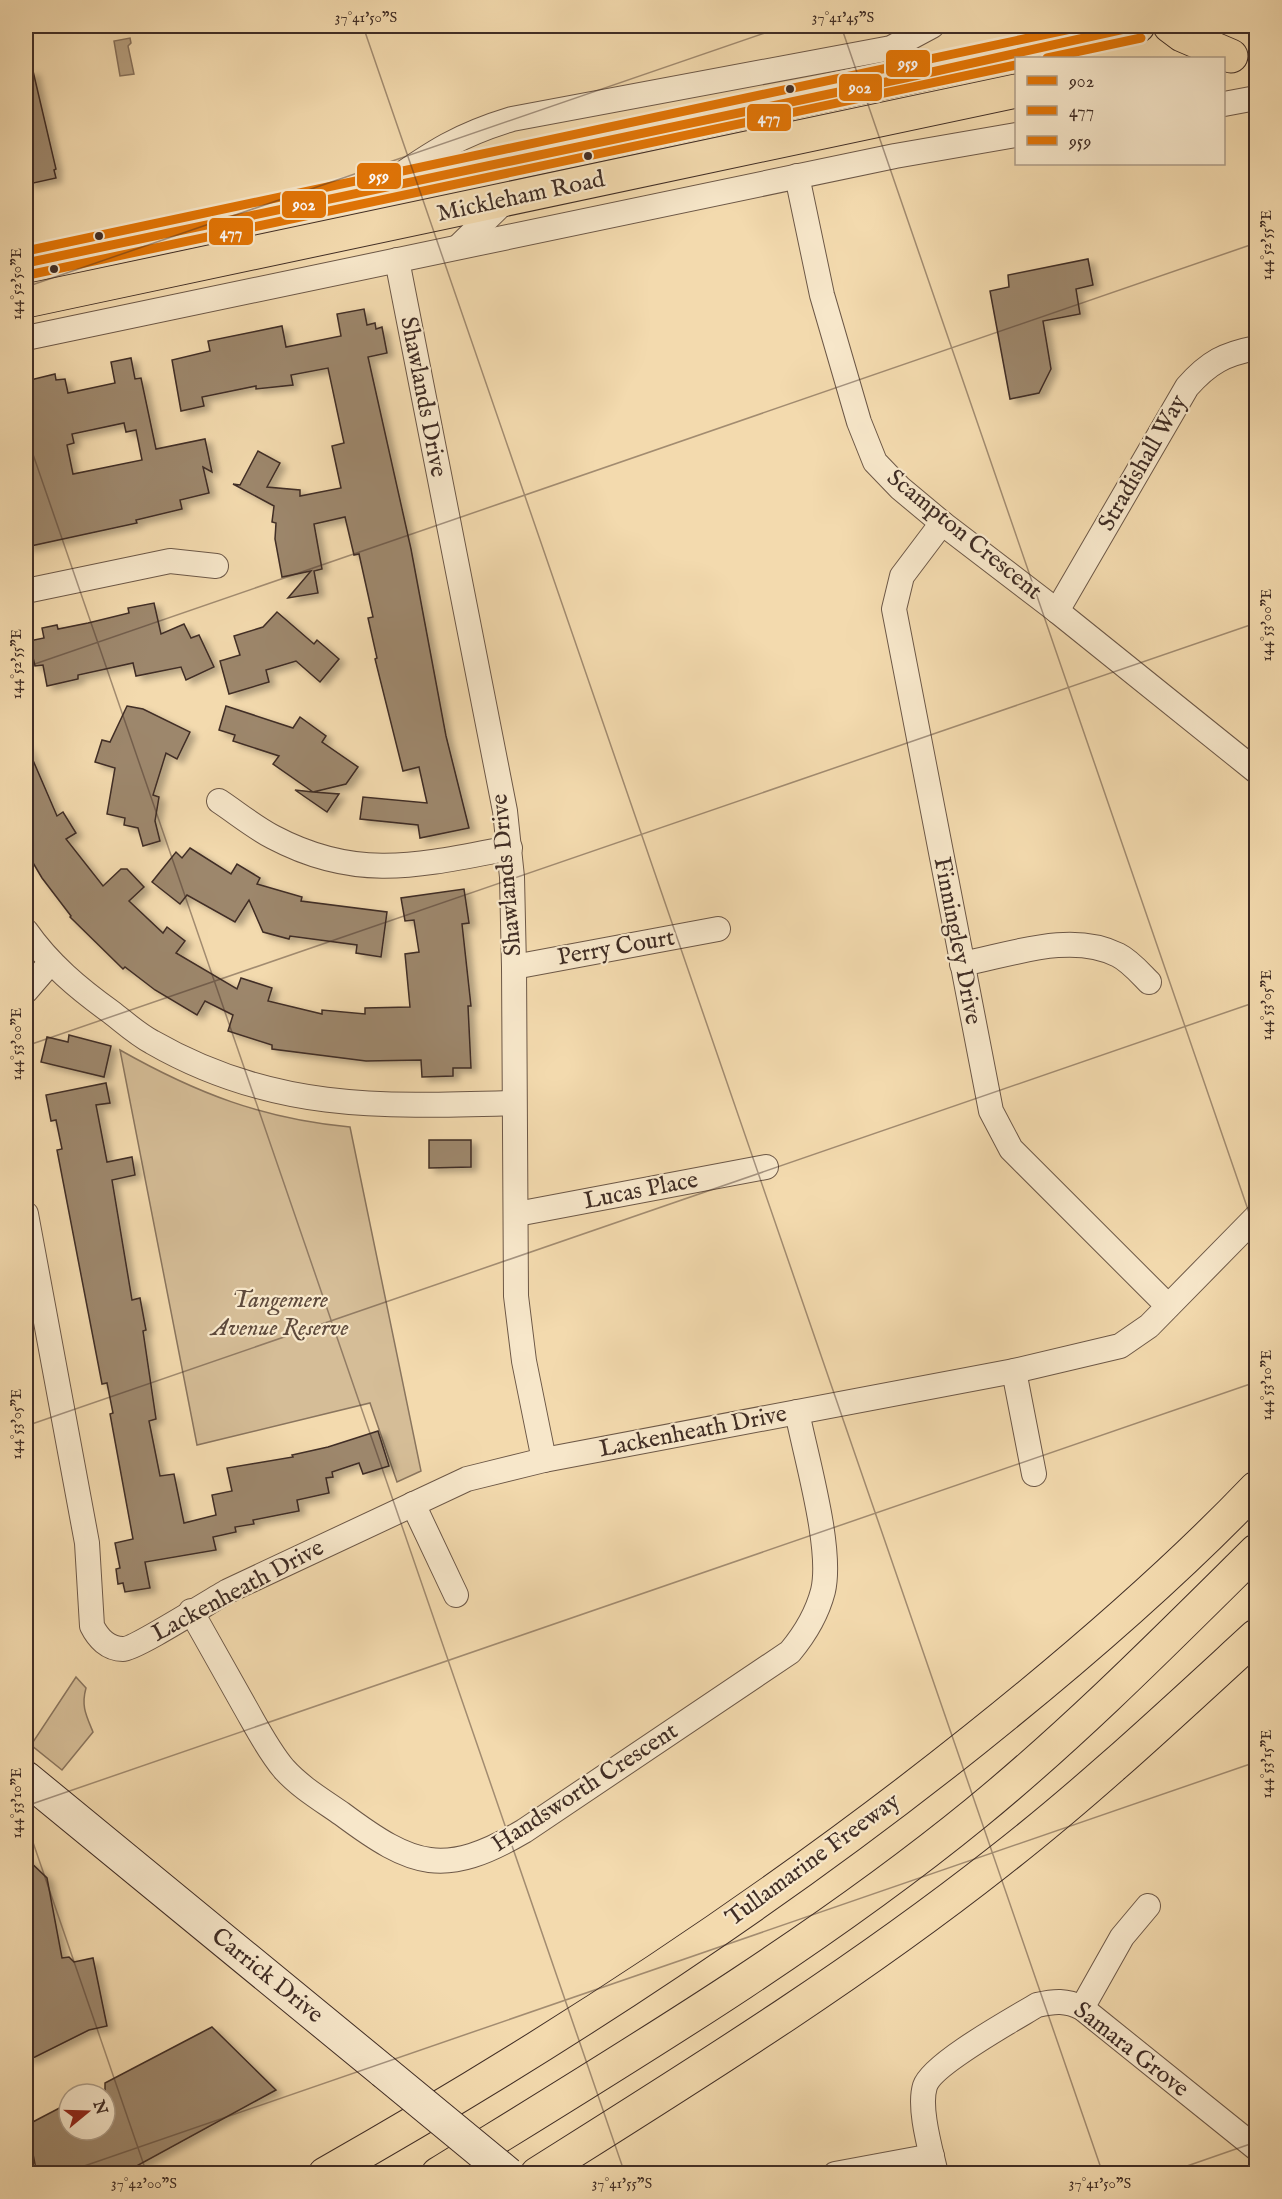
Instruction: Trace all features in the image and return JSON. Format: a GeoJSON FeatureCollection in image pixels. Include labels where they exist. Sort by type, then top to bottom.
{"type":"FeatureCollection","features":[{"type":"Feature","properties":{"kind":"main road","name":"Mickleham Road"},"geometry":{"type":"LineString","coordinates":[[26,263],[114,242],[905,78],[1075,31],[1138,26]]}},
{"type":"Feature","properties":{"kind":"main road"},"geometry":{"type":"LineString","coordinates":[[1170,26],[1182,35],[1232,57]]}},
{"type":"Feature","properties":{"kind":"main road","name":"Mickleham Road"},"geometry":{"type":"LineString","coordinates":[[26,301],[504,202],[1015,91]]}},
{"type":"Feature","properties":{"kind":"main road"},"geometry":{"type":"LineString","coordinates":[[576,147],[581,185]]}},
{"type":"Feature","properties":{"kind":"main road"},"geometry":{"type":"LineString","coordinates":[[114,242],[125,281]]}},
{"type":"Feature","properties":{"kind":"main road","name":"Tullamarine Freeway"},"geometry":{"type":"LineString","coordinates":[[325,2174],[587,2015],[740,1914],[843,1841],[993,1725],[1126,1615],[1257,1488]]}},
{"type":"Feature","properties":{"kind":"main road"},"geometry":{"type":"LineString","coordinates":[[1038,1761],[1257,1551]]}},
{"type":"Feature","properties":{"kind":"main road"},"geometry":{"type":"LineString","coordinates":[[438,2174],[844,1913],[975,1814],[1257,1575]]}},
{"type":"Feature","properties":{"kind":"main road"},"geometry":{"type":"LineString","coordinates":[[537,2174],[738,2047],[880,1950],[964,1887],[1073,1798],[1257,1636]]}},
{"type":"Feature","properties":{"kind":"street"},"geometry":{"type":"LineString","coordinates":[[382,187],[436,150],[483,128],[512,119],[891,48],[932,26]]}},
{"type":"Feature","properties":{"kind":"street"},"geometry":{"type":"LineString","coordinates":[[1225,104],[1257,98]]}},
{"type":"Feature","properties":{"kind":"street"},"geometry":{"type":"LineString","coordinates":[[849,127],[894,156]]}},
{"type":"Feature","properties":{"kind":"street","name":"Mickleham Road"},"geometry":{"type":"LineString","coordinates":[[26,338],[894,156],[1015,135]]}},
{"type":"Feature","properties":{"kind":"street","name":"Scampton Crescent"},"geometry":{"type":"LineString","coordinates":[[798,176],[822,295],[859,422],[875,462],[900,488],[942,523],[1057,611],[1257,771]]}},
{"type":"Feature","properties":{"kind":"street"},"geometry":{"type":"LineString","coordinates":[[458,247],[504,202]]}},
{"type":"Feature","properties":{"kind":"street"},"geometry":{"type":"LineString","coordinates":[[257,252],[327,274]]}},
{"type":"Feature","properties":{"kind":"street","name":"Shawlands Drive"},"geometry":{"type":"LineString","coordinates":[[397,261],[505,811],[510,848],[514,967],[516,1296],[524,1361],[544,1460]]}},
{"type":"Feature","properties":{"kind":"street","name":"Stradishall Way"},"geometry":{"type":"LineString","coordinates":[[1057,611],[1187,387],[1203,368],[1230,353],[1257,348]]}},
{"type":"Feature","properties":{"kind":"street","name":"Finningley Drive"},"geometry":{"type":"LineString","coordinates":[[942,523],[902,576],[894,609],[991,1111],[1011,1149],[1168,1306]]}},
{"type":"Feature","properties":{"kind":"street"},"geometry":{"type":"LineString","coordinates":[[26,591],[170,561],[216,566]]}},
{"type":"Feature","properties":{"kind":"street"},"geometry":{"type":"LineString","coordinates":[[219,801],[272,836],[326,859],[361,866],[398,867],[426,864],[510,848]]}},
{"type":"Feature","properties":{"kind":"street","name":"Perry Court"},"geometry":{"type":"LineString","coordinates":[[514,967],[718,929]]}},
{"type":"Feature","properties":{"kind":"street"},"geometry":{"type":"LineString","coordinates":[[26,931],[51,962],[94,1000],[151,1042],[218,1074],[309,1099],[357,1104],[404,1107],[514,1103]]}},
{"type":"Feature","properties":{"kind":"street"},"geometry":{"type":"LineString","coordinates":[[962,964],[1077,944],[1102,948],[1120,955],[1149,982]]}},
{"type":"Feature","properties":{"kind":"street"},"geometry":{"type":"LineString","coordinates":[[26,991],[51,962]]}},
{"type":"Feature","properties":{"kind":"street","name":"Lucas Place"},"geometry":{"type":"LineString","coordinates":[[517,1214],[766,1167]]}},
{"type":"Feature","properties":{"kind":"street","name":"Lackenheath Drive"},"geometry":{"type":"LineString","coordinates":[[26,1214],[87,1543],[92,1626],[96,1636],[115,1648],[135,1648],[191,1611],[467,1479],[544,1460],[1014,1371],[1120,1346],[1149,1326],[1257,1217]]}},
{"type":"Feature","properties":{"kind":"street"},"geometry":{"type":"LineString","coordinates":[[1014,1371],[1034,1474]]}},
{"type":"Feature","properties":{"kind":"street","name":"Handsworth Crescent"},"geometry":{"type":"LineString","coordinates":[[191,1611],[267,1746],[285,1769],[308,1790],[379,1842],[400,1852],[439,1861],[466,1859],[490,1851],[524,1832],[790,1652],[802,1638],[823,1590],[825,1567],[823,1541],[797,1412]]}},
{"type":"Feature","properties":{"kind":"street"},"geometry":{"type":"LineString","coordinates":[[413,1504],[456,1595]]}},
{"type":"Feature","properties":{"kind":"street","name":"Carrick Drive"},"geometry":{"type":"LineString","coordinates":[[26,1778],[508,2174]]}},
{"type":"Feature","properties":{"kind":"street"},"geometry":{"type":"LineString","coordinates":[[1082,2008],[1122,1937],[1148,1906]]}},
{"type":"Feature","properties":{"kind":"street","name":"Samara Grove"},"geometry":{"type":"LineString","coordinates":[[934,2165],[923,2105],[924,2088],[928,2077],[949,2060],[1037,2005],[1068,2001],[1082,2008],[1257,2148]]}},
{"type":"Feature","properties":{"kind":"street"},"geometry":{"type":"LineString","coordinates":[[835,2174],[934,2165]]}},
{"type":"Feature","properties":{"kind":"green space","name":"Tangemere Avenue Reserve"},"geometry":{"type":"Polygon","coordinates":[[[120,1050],[176,1079],[231,1102],[288,1118],[350,1127],[421,1471],[397,1482],[370,1403],[197,1445],[120,1050]]]}},
{"type":"Feature","properties":{"kind":"green space"},"geometry":{"type":"Polygon","coordinates":[[[76,1677],[86,1688],[84,1705],[93,1732],[62,1770],[31,1745],[76,1677]]]}},
{"type":"Feature","properties":{"kind":"shaded area"},"geometry":{"type":"Polygon","coordinates":[[[130,38],[131,43],[128,46],[134,74],[120,76],[114,41],[130,38]]]}},
{"type":"Feature","properties":{"kind":"building"},"geometry":{"type":"Polygon","coordinates":[[[33,71],[56,169],[54,170],[56,178],[29,184],[26,176],[26,72],[33,71]]]}},
{"type":"Feature","properties":{"kind":"building"},"geometry":{"type":"Polygon","coordinates":[[[1088,259],[1093,285],[1076,289],[1080,314],[1043,321],[1051,369],[1039,393],[1010,399],[990,291],[1009,287],[1008,275],[1088,259]]]}},
{"type":"Feature","properties":{"kind":"building"},"geometry":{"type":"Polygon","coordinates":[[[364,309],[367,325],[375,323],[376,329],[382,327],[387,353],[368,357],[411,549],[446,736],[469,828],[420,838],[418,825],[360,819],[363,797],[427,803],[419,767],[403,771],[375,659],[377,658],[368,618],[373,617],[359,554],[354,555],[345,517],[314,524],[322,569],[314,571],[318,593],[288,598],[311,571],[282,577],[275,539],[276,523],[272,522],[274,506],[233,484],[240,485],[258,451],[280,463],[267,487],[300,490],[300,496],[341,488],[332,446],[344,443],[328,368],[291,375],[293,385],[256,389],[256,386],[202,397],[204,406],[181,411],[172,360],[210,351],[208,341],[282,326],[286,347],[341,336],[337,314],[364,309]]]}},
{"type":"Feature","properties":{"kind":"building"},"geometry":{"type":"Polygon","coordinates":[[[131,358],[135,379],[141,378],[156,449],[205,439],[212,472],[203,467],[209,493],[180,500],[182,509],[136,520],[137,523],[26,547],[26,381],[55,374],[56,380],[65,379],[68,393],[115,383],[111,362],[131,358]],[[124,423],[72,434],[74,443],[67,445],[73,474],[142,460],[136,430],[126,432],[124,423]]]}},
{"type":"Feature","properties":{"kind":"building"},"geometry":{"type":"Polygon","coordinates":[[[154,603],[161,634],[184,624],[191,638],[199,635],[214,667],[186,680],[181,667],[136,676],[133,663],[78,675],[78,679],[47,686],[43,665],[35,666],[29,641],[44,638],[42,628],[57,625],[58,629],[88,623],[129,613],[128,608],[154,603]]]}},
{"type":"Feature","properties":{"kind":"building"},"geometry":{"type":"Polygon","coordinates":[[[277,612],[314,644],[317,640],[339,659],[320,682],[296,661],[266,670],[269,682],[229,694],[220,661],[240,655],[234,636],[263,627],[277,612]]]}},
{"type":"Feature","properties":{"kind":"building"},"geometry":{"type":"Polygon","coordinates":[[[127,706],[143,709],[190,732],[177,759],[166,753],[153,795],[159,797],[155,821],[160,841],[143,846],[138,828],[124,825],[125,818],[107,814],[115,768],[95,762],[102,740],[110,742],[127,706]]]}},
{"type":"Feature","properties":{"kind":"building"},"geometry":{"type":"Polygon","coordinates":[[[226,706],[293,728],[300,717],[326,736],[322,742],[358,767],[346,784],[313,792],[273,764],[279,756],[233,741],[235,735],[219,730],[226,706]]]}},
{"type":"Feature","properties":{"kind":"building"},"geometry":{"type":"Polygon","coordinates":[[[26,744],[57,816],[63,812],[76,833],[66,839],[103,886],[121,869],[127,869],[144,887],[129,901],[163,933],[167,927],[185,941],[176,953],[237,989],[241,978],[272,988],[268,1001],[322,1014],[322,1010],[365,1014],[365,1008],[410,1007],[405,954],[419,952],[414,920],[405,921],[401,898],[464,889],[469,923],[462,924],[471,1006],[468,1006],[471,1068],[453,1068],[453,1076],[422,1077],[421,1060],[366,1061],[272,1049],[272,1045],[228,1031],[233,1015],[205,1001],[197,1015],[155,990],[125,967],[123,969],[70,917],[26,851],[26,744]]]}},
{"type":"Feature","properties":{"kind":"building"},"geometry":{"type":"Polygon","coordinates":[[[295,790],[339,794],[327,812],[295,790]]]}},
{"type":"Feature","properties":{"kind":"building"},"geometry":{"type":"Polygon","coordinates":[[[190,848],[231,874],[237,864],[260,878],[257,884],[302,897],[301,901],[387,912],[381,957],[356,953],[357,945],[290,936],[289,939],[263,932],[249,900],[235,922],[187,895],[180,904],[152,882],[176,852],[182,858],[190,848]]]}},
{"type":"Feature","properties":{"kind":"building"},"geometry":{"type":"Polygon","coordinates":[[[69,1035],[111,1046],[104,1077],[41,1062],[47,1037],[68,1042],[69,1035]]]}},
{"type":"Feature","properties":{"kind":"building"},"geometry":{"type":"Polygon","coordinates":[[[106,1083],[110,1103],[96,1105],[107,1162],[132,1157],[135,1175],[112,1180],[132,1300],[140,1298],[146,1330],[143,1331],[156,1419],[149,1421],[160,1476],[174,1474],[184,1523],[216,1515],[212,1495],[232,1491],[227,1468],[293,1457],[292,1455],[328,1447],[378,1431],[389,1466],[363,1474],[359,1463],[332,1472],[333,1477],[326,1478],[329,1493],[297,1500],[299,1511],[253,1520],[254,1524],[235,1527],[236,1532],[213,1537],[216,1550],[145,1562],[150,1588],[125,1592],[123,1583],[118,1584],[116,1569],[120,1568],[115,1543],[133,1539],[110,1414],[113,1413],[107,1383],[102,1384],[57,1150],[62,1149],[56,1120],[51,1121],[46,1095],[106,1083]]]}},
{"type":"Feature","properties":{"kind":"building"},"geometry":{"type":"Polygon","coordinates":[[[429,1140],[471,1140],[471,1167],[429,1168],[429,1140]]]}},
{"type":"Feature","properties":{"kind":"building"},"geometry":{"type":"Polygon","coordinates":[[[26,1858],[47,1878],[62,1958],[69,1957],[74,1962],[93,1958],[107,2026],[89,2030],[35,2057],[26,2059],[26,1858]]]}},
{"type":"Feature","properties":{"kind":"building"},"geometry":{"type":"Polygon","coordinates":[[[212,2027],[276,2090],[122,2174],[37,2174],[27,2125],[57,2109],[57,2142],[117,2142],[117,2082],[107,2082],[212,2027]]]}},
{"type":"Feature","properties":{"kind":"transit line","name":"959"},"geometry":{"type":"LineString","coordinates":[[26,251],[1085,26]]}},
{"type":"Feature","properties":{"kind":"transit line","name":"902"},"geometry":{"type":"LineString","coordinates":[[26,263],[905,78],[1138,26]]}},
{"type":"Feature","properties":{"kind":"transit line","name":"477"},"geometry":{"type":"LineString","coordinates":[[1052,57],[1141,38]]}},
{"type":"Feature","properties":{"kind":"transit line","name":"477"},"geometry":{"type":"LineString","coordinates":[[28,275],[1015,65]]}}]}
